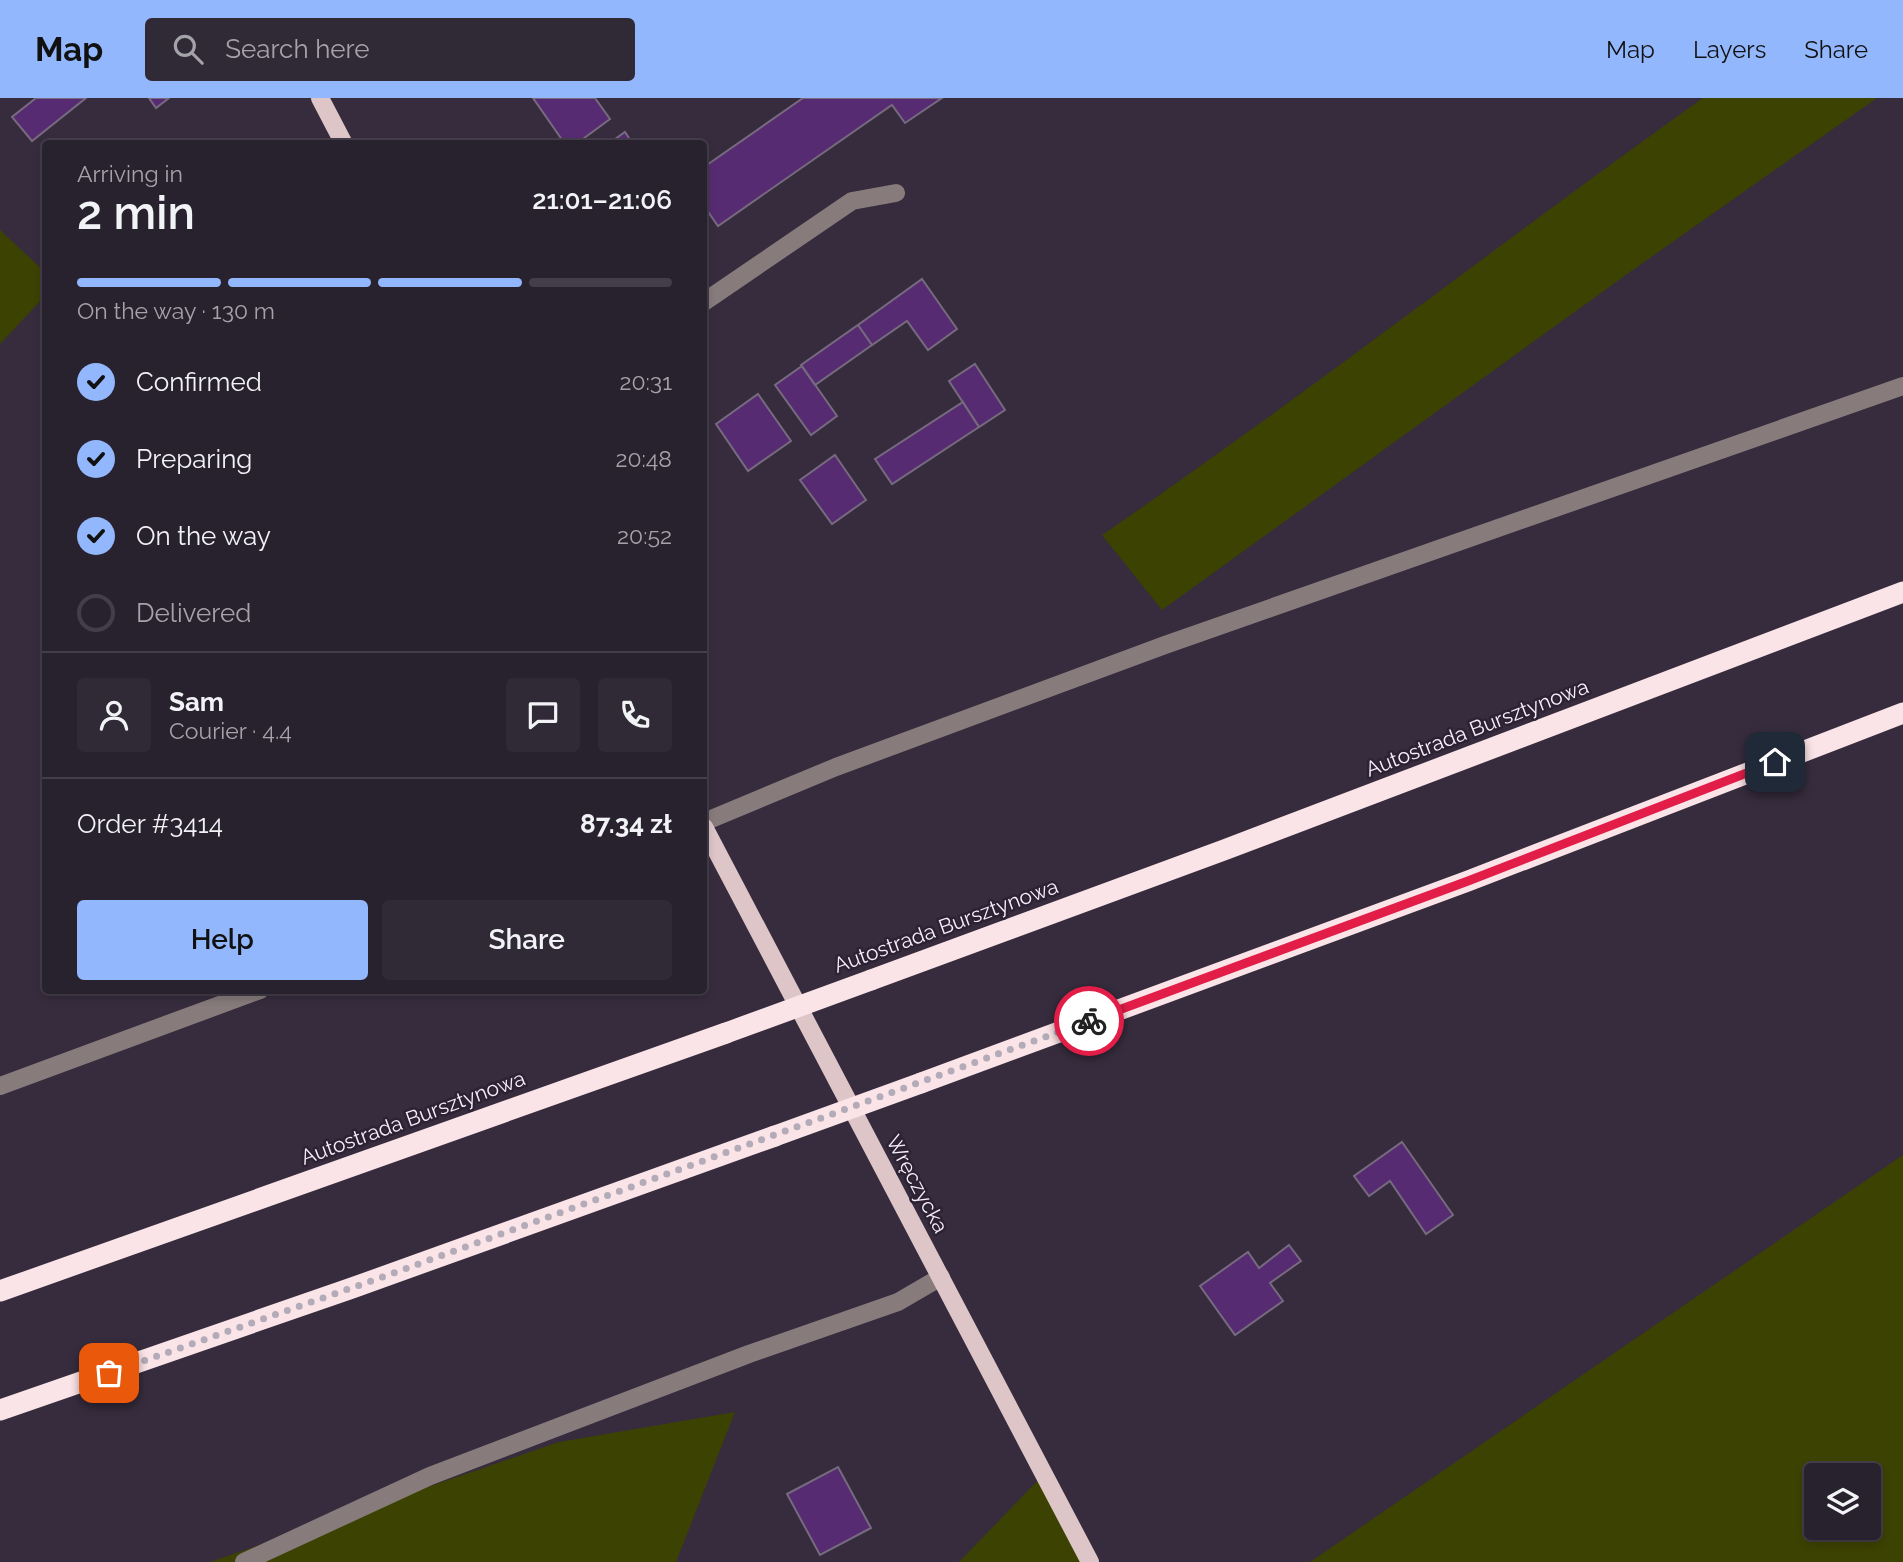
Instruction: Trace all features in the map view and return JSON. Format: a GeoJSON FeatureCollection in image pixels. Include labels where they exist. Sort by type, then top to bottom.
{"type":"FeatureCollection","features":[{"type":"Feature","properties":{"kind":"highway","name":"Autostrada Bursztynowa"},"geometry":{"type":"LineString","coordinates":[[0,1291],[871,979],[1354,801],[1903,592]]}},
{"type":"Feature","properties":{"kind":"highway"},"geometry":{"type":"LineString","coordinates":[[0,1410],[352,1288],[921,1083],[1468,881],[1903,713]]}},
{"type":"Feature","properties":{"kind":"main road"},"geometry":{"type":"LineString","coordinates":[[320,98],[342,140]]}},
{"type":"Feature","properties":{"kind":"main road","name":"Wręczycka"},"geometry":{"type":"LineString","coordinates":[[707,831],[1090,1562]]}},
{"type":"Feature","properties":{"kind":"lane"},"geometry":{"type":"LineString","coordinates":[[707,300],[852,201],[896,193]]}},
{"type":"Feature","properties":{"kind":"lane"},"geometry":{"type":"LineString","coordinates":[[707,824],[836,766],[1165,645],[1903,386]]}},
{"type":"Feature","properties":{"kind":"lane"},"geometry":{"type":"LineString","coordinates":[[0,1086],[249,994]]}},
{"type":"Feature","properties":{"kind":"lane"},"geometry":{"type":"LineString","coordinates":[[244,1562],[430,1476],[749,1354],[898,1302],[941,1277]]}},
{"type":"Feature","properties":{"kind":"green space"},"geometry":{"type":"Polygon","coordinates":[[[1703,98],[1877,98],[1630,272],[1162,610],[1102,535],[1254,428],[1703,98]]]}},
{"type":"Feature","properties":{"kind":"green space"},"geometry":{"type":"Polygon","coordinates":[[[0,230],[42,269],[42,299],[0,344],[0,230]]]}},
{"type":"Feature","properties":{"kind":"green space"},"geometry":{"type":"Polygon","coordinates":[[[1903,1155],[1903,1562],[1310,1562],[1903,1155]]]}},
{"type":"Feature","properties":{"kind":"green space"},"geometry":{"type":"Polygon","coordinates":[[[735,1412],[676,1562],[210,1562],[559,1442],[735,1412]]]}},
{"type":"Feature","properties":{"kind":"green space"},"geometry":{"type":"Polygon","coordinates":[[[1044,1474],[1090,1562],[959,1562],[1044,1474]]]}},
{"type":"Feature","properties":{"kind":"building"},"geometry":{"type":"Polygon","coordinates":[[[36,98],[86,98],[32,141],[12,117],[36,98]]]}},
{"type":"Feature","properties":{"kind":"building"},"geometry":{"type":"Polygon","coordinates":[[[149,98],[169,98],[156,108],[149,98]]]}},
{"type":"Feature","properties":{"kind":"building"},"geometry":{"type":"Polygon","coordinates":[[[533,98],[595,98],[610,119],[581,140],[562,140],[533,98]]]}},
{"type":"Feature","properties":{"kind":"building"},"geometry":{"type":"Polygon","coordinates":[[[803,98],[942,98],[905,123],[892,105],[718,226],[707,210],[707,165],[803,98]]]}},
{"type":"Feature","properties":{"kind":"building"},"geometry":{"type":"Polygon","coordinates":[[[625,132],[630,140],[614,140],[625,132]]]}},
{"type":"Feature","properties":{"kind":"building"},"geometry":{"type":"Polygon","coordinates":[[[922,279],[957,329],[928,350],[907,321],[872,345],[858,325],[922,279]]]}},
{"type":"Feature","properties":{"kind":"building"},"geometry":{"type":"Polygon","coordinates":[[[858,325],[872,345],[815,385],[801,365],[858,325]]]}},
{"type":"Feature","properties":{"kind":"building"},"geometry":{"type":"Polygon","coordinates":[[[975,364],[1005,410],[979,427],[949,381],[975,364]]]}},
{"type":"Feature","properties":{"kind":"building"},"geometry":{"type":"Polygon","coordinates":[[[802,366],[837,416],[811,435],[775,385],[802,366]]]}},
{"type":"Feature","properties":{"kind":"building"},"geometry":{"type":"Polygon","coordinates":[[[758,394],[791,441],[748,471],[716,424],[758,394]]]}},
{"type":"Feature","properties":{"kind":"building"},"geometry":{"type":"Polygon","coordinates":[[[963,402],[979,427],[892,484],[875,459],[963,402]]]}},
{"type":"Feature","properties":{"kind":"building"},"geometry":{"type":"Polygon","coordinates":[[[835,455],[866,500],[832,524],[800,480],[835,455]]]}},
{"type":"Feature","properties":{"kind":"building"},"geometry":{"type":"Polygon","coordinates":[[[1402,1142],[1453,1215],[1426,1234],[1390,1181],[1369,1196],[1354,1176],[1402,1142]]]}},
{"type":"Feature","properties":{"kind":"building"},"geometry":{"type":"Polygon","coordinates":[[[1289,1245],[1301,1261],[1270,1283],[1283,1301],[1235,1335],[1200,1286],[1248,1252],[1259,1268],[1289,1245]]]}},
{"type":"Feature","properties":{"kind":"building"},"geometry":{"type":"Polygon","coordinates":[[[838,1467],[871,1528],[820,1555],[787,1494],[838,1467]]]}},
{"type":"Feature","properties":{"kind":"way so far"},"geometry":{"type":"LineString","coordinates":[[109,1373],[377,1279],[1089,1021]]}},
{"type":"Feature","properties":{"kind":"route"},"geometry":{"type":"LineString","coordinates":[[1089,1021],[1468,881],[1775,762]]}}]}
